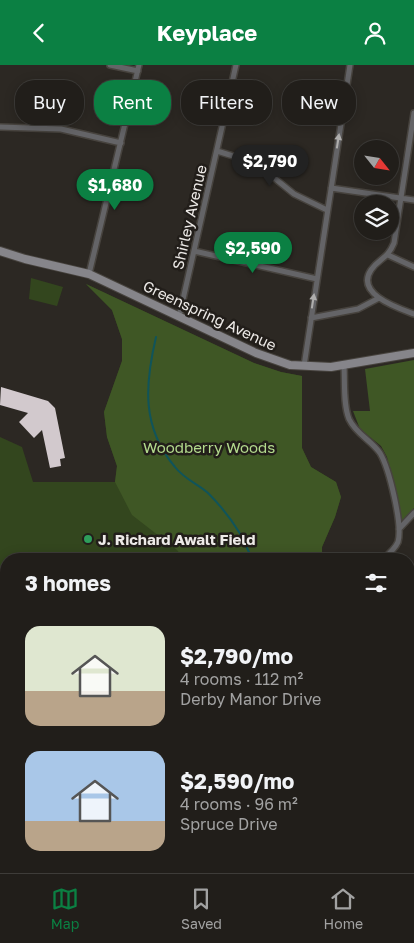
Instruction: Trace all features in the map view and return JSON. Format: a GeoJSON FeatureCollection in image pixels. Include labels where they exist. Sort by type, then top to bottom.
{"type":"FeatureCollection","features":[{"type":"Feature","properties":{"kind":"main road","name":"Greenspring Avenue"},"geometry":{"type":"LineString","coordinates":[[0,251],[89,274],[268,358],[304,367],[344,366],[414,353]]}},
{"type":"Feature","properties":{"kind":"street"},"geometry":{"type":"LineString","coordinates":[[89,274],[139,68],[110,65]]}},
{"type":"Feature","properties":{"kind":"street","name":"Shirley Avenue"},"geometry":{"type":"LineString","coordinates":[[179,317],[236,65]]}},
{"type":"Feature","properties":{"kind":"street"},"geometry":{"type":"LineString","coordinates":[[304,367],[350,65]]}},
{"type":"Feature","properties":{"kind":"street"},"geometry":{"type":"LineString","coordinates":[[414,113],[394,243],[388,255],[373,267],[368,275],[369,287],[379,297],[414,314]]}},
{"type":"Feature","properties":{"kind":"street"},"geometry":{"type":"LineString","coordinates":[[0,127],[61,129],[121,143]]}},
{"type":"Feature","properties":{"kind":"street"},"geometry":{"type":"LineString","coordinates":[[217,151],[256,163],[294,194],[328,210]]}},
{"type":"Feature","properties":{"kind":"street"},"geometry":{"type":"LineString","coordinates":[[331,188],[414,200]]}},
{"type":"Feature","properties":{"kind":"street"},"geometry":{"type":"LineString","coordinates":[[194,251],[317,279]]}},
{"type":"Feature","properties":{"kind":"street"},"geometry":{"type":"LineString","coordinates":[[388,255],[414,267]]}},
{"type":"Feature","properties":{"kind":"street"},"geometry":{"type":"LineString","coordinates":[[311,318],[358,309],[379,297]]}},
{"type":"Feature","properties":{"kind":"street"},"geometry":{"type":"LineString","coordinates":[[344,366],[346,405],[349,419],[383,458],[399,529],[397,544],[389,553]]}},
{"type":"Feature","properties":{"kind":"street"},"geometry":{"type":"LineString","coordinates":[[399,529],[414,513]]}},
{"type":"Feature","properties":{"kind":"green space"},"geometry":{"type":"Polygon","coordinates":[[[31,278],[63,287],[57,306],[29,299],[31,278]]]}},
{"type":"Feature","properties":{"kind":"green space","name":"Woodberry Woods"},"geometry":{"type":"Polygon","coordinates":[[[86,284],[254,363],[281,372],[302,376],[302,448],[311,467],[336,482],[341,497],[322,547],[322,553],[0,553],[0,437],[22,447],[33,482],[115,482],[117,466],[107,437],[104,412],[122,361],[122,339],[112,310],[86,284]]]}},
{"type":"Feature","properties":{"kind":"green space","name":"Woodberry Woods"},"geometry":{"type":"Polygon","coordinates":[[[86,284],[254,363],[281,372],[302,376],[302,448],[311,467],[336,482],[341,497],[322,547],[322,553],[179,553],[132,515],[115,482],[117,466],[107,437],[104,412],[122,361],[122,339],[112,310],[86,284]]]}},
{"type":"Feature","properties":{"kind":"green space"},"geometry":{"type":"Polygon","coordinates":[[[414,360],[414,508],[404,523],[401,524],[387,457],[381,446],[360,429],[353,411],[370,411],[365,369],[414,360]]]}},
{"type":"Feature","properties":{"kind":"building"},"geometry":{"type":"Polygon","coordinates":[[[1,387],[48,401],[55,408],[65,458],[60,459],[61,466],[50,468],[42,430],[34,438],[19,422],[28,413],[0,405],[1,387]]]}},
{"type":"Feature","properties":{"kind":"waterway"},"geometry":{"type":"LineString","coordinates":[[156,337],[148,388],[151,421],[156,436],[164,452],[179,471],[208,493],[225,512],[241,535],[249,553]]}},
{"type":"Feature","properties":{"kind":"place","name":"J. Richard Awalt Field"},"geometry":{"type":"Point","coordinates":[88,539]}}]}
